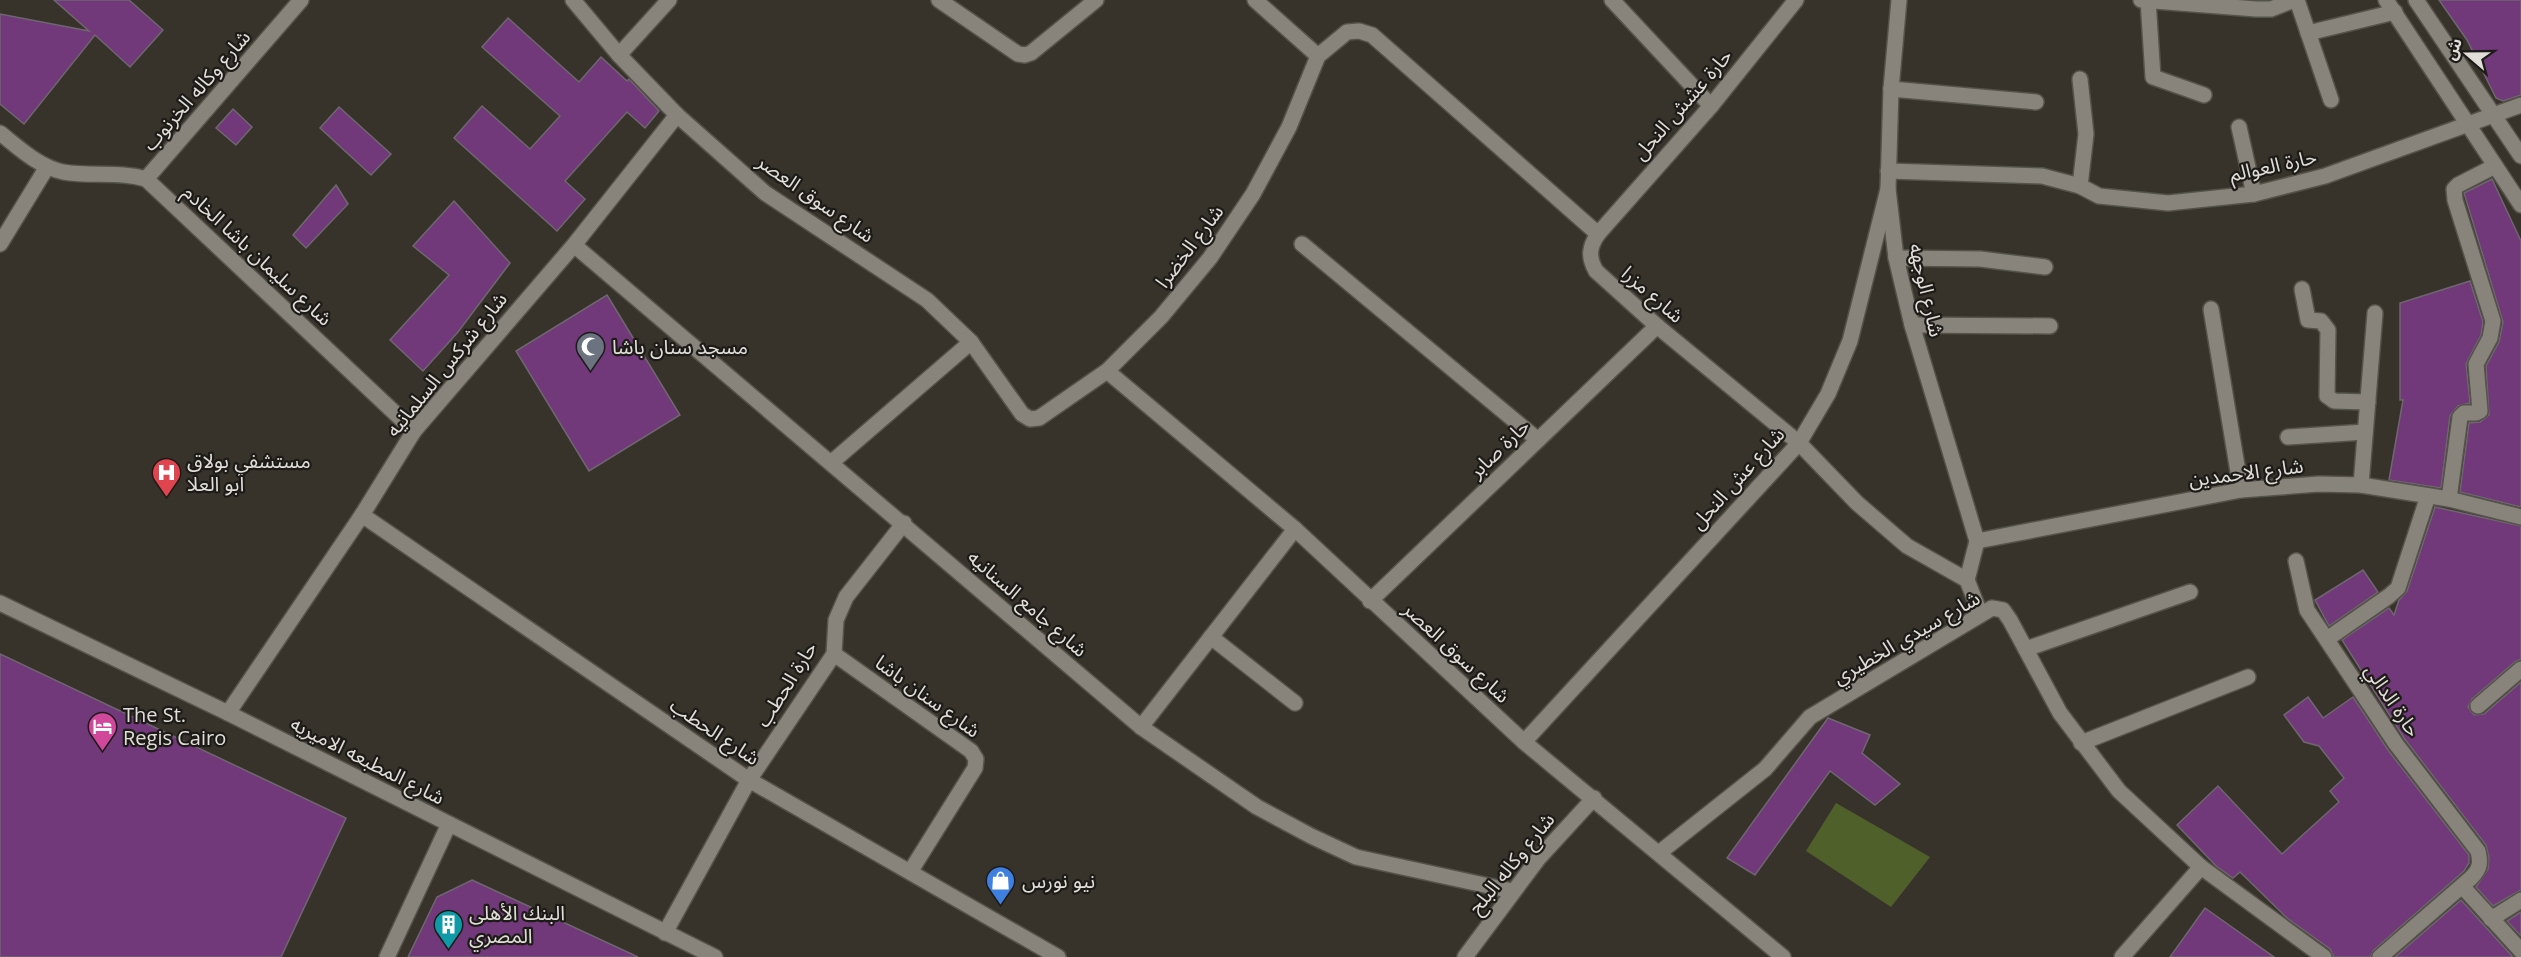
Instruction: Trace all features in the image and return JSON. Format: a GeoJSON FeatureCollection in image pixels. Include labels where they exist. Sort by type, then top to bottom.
{"type":"FeatureCollection","features":[{"type":"Feature","properties":{"kind":"street","name":"شارع وكاله الخرنوب"},"geometry":{"type":"LineString","coordinates":[[146,179],[301,0]]}},
{"type":"Feature","properties":{"kind":"street","name":"شارع سوق العصر"},"geometry":{"type":"LineString","coordinates":[[573,0],[618,55],[677,116],[765,193],[927,300],[971,342],[1022,414],[1030,419],[1039,418]]}},
{"type":"Feature","properties":{"kind":"street"},"geometry":{"type":"LineString","coordinates":[[618,55],[669,0]]}},
{"type":"Feature","properties":{"kind":"street"},"geometry":{"type":"LineString","coordinates":[[939,0],[1018,54],[1025,55],[1031,53],[1096,0]]}},
{"type":"Feature","properties":{"kind":"street"},"geometry":{"type":"LineString","coordinates":[[1255,0],[1318,56],[1347,32],[1359,31],[1372,35],[1598,234]]}},
{"type":"Feature","properties":{"kind":"street"},"geometry":{"type":"LineString","coordinates":[[1612,0],[1711,106]]}},
{"type":"Feature","properties":{"kind":"street","name":"حارة عشش النحل"},"geometry":{"type":"LineString","coordinates":[[1598,234],[1711,106],[1796,0]]}},
{"type":"Feature","properties":{"kind":"street","name":"شارع الوجهه"},"geometry":{"type":"LineString","coordinates":[[1899,0],[1891,89],[1888,171],[1896,258],[1912,325],[1977,541]]}},
{"type":"Feature","properties":{"kind":"street"},"geometry":{"type":"LineString","coordinates":[[2141,0],[2256,9],[2271,9],[2296,0],[2331,100]]}},
{"type":"Feature","properties":{"kind":"street"},"geometry":{"type":"LineString","coordinates":[[2148,0],[2153,77],[2156,80],[2204,94]]}},
{"type":"Feature","properties":{"kind":"street"},"geometry":{"type":"LineString","coordinates":[[2416,0],[2496,115],[2521,156]]}},
{"type":"Feature","properties":{"kind":"street"},"geometry":{"type":"LineString","coordinates":[[2308,33],[2391,6],[2521,205]]}},
{"type":"Feature","properties":{"kind":"street","name":"شارع الخضرا"},"geometry":{"type":"LineString","coordinates":[[1039,418],[1107,371],[1161,317],[1210,258],[1253,194],[1289,127],[1318,56]]}},
{"type":"Feature","properties":{"kind":"street"},"geometry":{"type":"LineString","coordinates":[[2080,79],[2086,134],[2080,186]]}},
{"type":"Feature","properties":{"kind":"street"},"geometry":{"type":"LineString","coordinates":[[1891,89],[2036,102]]}},
{"type":"Feature","properties":{"kind":"street","name":"حارة العوالم"},"geometry":{"type":"LineString","coordinates":[[1888,171],[2042,176],[2080,186],[2099,196],[2168,203],[2254,194],[2325,176],[2521,105]]}},
{"type":"Feature","properties":{"kind":"street","name":"شارع شركس السلمانيه"},"geometry":{"type":"LineString","coordinates":[[228,713],[362,515],[414,430],[574,244],[677,116]]}},
{"type":"Feature","properties":{"kind":"street"},"geometry":{"type":"LineString","coordinates":[[2239,127],[2254,194]]}},
{"type":"Feature","properties":{"kind":"street"},"geometry":{"type":"LineString","coordinates":[[0,133],[47,167],[76,173],[124,174],[146,179]]}},
{"type":"Feature","properties":{"kind":"street"},"geometry":{"type":"LineString","coordinates":[[2449,499],[2460,417],[2464,413],[2480,411],[2476,364],[2490,338],[2493,321],[2455,200],[2454,189],[2457,184],[2495,166]]}},
{"type":"Feature","properties":{"kind":"street"},"geometry":{"type":"LineString","coordinates":[[0,244],[47,167]]}},
{"type":"Feature","properties":{"kind":"street","name":"شارع سليمان باشا الخادم"},"geometry":{"type":"LineString","coordinates":[[146,179],[414,430]]}},
{"type":"Feature","properties":{"kind":"street","name":"شارع عش النحل"},"geometry":{"type":"LineString","coordinates":[[1524,742],[1799,443],[1828,394],[1850,341],[1888,189]]}},
{"type":"Feature","properties":{"kind":"street","name":"شارع مزرا"},"geometry":{"type":"LineString","coordinates":[[1598,234],[1589,252],[1596,271],[1657,326],[1799,443],[1857,503],[1907,546],[1967,580]]}},
{"type":"Feature","properties":{"kind":"street","name":"شارع جامع السنانيه"},"geometry":{"type":"LineString","coordinates":[[574,244],[1141,727],[1257,807],[1356,857],[1512,891]]}},
{"type":"Feature","properties":{"kind":"street"},"geometry":{"type":"LineString","coordinates":[[1302,244],[1539,440]]}},
{"type":"Feature","properties":{"kind":"street"},"geometry":{"type":"LineString","coordinates":[[1896,258],[1980,259],[2044,267]]}},
{"type":"Feature","properties":{"kind":"street"},"geometry":{"type":"LineString","coordinates":[[2302,289],[2308,320],[2321,321],[2328,330],[2327,396],[2334,401],[2368,402]]}},
{"type":"Feature","properties":{"kind":"street"},"geometry":{"type":"LineString","coordinates":[[2211,309],[2241,490]]}},
{"type":"Feature","properties":{"kind":"street"},"geometry":{"type":"LineString","coordinates":[[2361,485],[2375,313]]}},
{"type":"Feature","properties":{"kind":"street"},"geometry":{"type":"LineString","coordinates":[[1912,325],[2050,326]]}},
{"type":"Feature","properties":{"kind":"street","name":"حارة صابر"},"geometry":{"type":"LineString","coordinates":[[1370,601],[1657,326]]}},
{"type":"Feature","properties":{"kind":"street"},"geometry":{"type":"LineString","coordinates":[[832,462],[971,342]]}},
{"type":"Feature","properties":{"kind":"street","name":"شارع سوق العصر"},"geometry":{"type":"LineString","coordinates":[[1107,371],[1294,529],[1524,742],[1783,957]]}},
{"type":"Feature","properties":{"kind":"street"},"geometry":{"type":"LineString","coordinates":[[2288,437],[2366,432]]}},
{"type":"Feature","properties":{"kind":"street","name":"شارع الاحمدين"},"geometry":{"type":"LineString","coordinates":[[1977,541],[2241,490],[2319,484],[2361,485],[2449,499],[2521,517]]}},
{"type":"Feature","properties":{"kind":"street"},"geometry":{"type":"LineString","coordinates":[[2327,639],[2398,588],[2428,496]]}},
{"type":"Feature","properties":{"kind":"street","name":"شارع الحطب"},"geometry":{"type":"LineString","coordinates":[[362,515],[749,780],[1058,957]]}},
{"type":"Feature","properties":{"kind":"street","name":"حارة الحطب"},"geometry":{"type":"LineString","coordinates":[[665,933],[749,780],[834,654],[839,609],[904,523]]}},
{"type":"Feature","properties":{"kind":"street"},"geometry":{"type":"LineString","coordinates":[[1141,727],[1294,529]]}},
{"type":"Feature","properties":{"kind":"street"},"geometry":{"type":"LineString","coordinates":[[1977,541],[1967,580],[1980,613]]}},
{"type":"Feature","properties":{"kind":"street","name":"حارة الدالي"},"geometry":{"type":"LineString","coordinates":[[2295,561],[2307,610],[2396,744],[2478,851],[2481,861],[2478,871],[2462,886]]}},
{"type":"Feature","properties":{"kind":"street"},"geometry":{"type":"LineString","coordinates":[[2026,649],[2190,592]]}},
{"type":"Feature","properties":{"kind":"street","name":"شارع المطبعه الاميريه"},"geometry":{"type":"LineString","coordinates":[[0,603],[228,713],[715,957]]}},
{"type":"Feature","properties":{"kind":"street","name":"شارع سيدي الخطيري"},"geometry":{"type":"LineString","coordinates":[[1659,853],[1765,769],[1810,717],[1980,613],[1992,608],[2002,610],[2060,713],[2119,791],[2202,867],[2324,957]]}},
{"type":"Feature","properties":{"kind":"street"},"geometry":{"type":"LineString","coordinates":[[1211,637],[1295,703]]}},
{"type":"Feature","properties":{"kind":"street","name":"شارع سنان باشا"},"geometry":{"type":"LineString","coordinates":[[834,654],[971,751],[976,759],[975,768],[910,872]]}},
{"type":"Feature","properties":{"kind":"street"},"geometry":{"type":"LineString","coordinates":[[2478,706],[2521,669]]}},
{"type":"Feature","properties":{"kind":"street"},"geometry":{"type":"LineString","coordinates":[[2081,743],[2248,677]]}},
{"type":"Feature","properties":{"kind":"street","name":"شارع وكاله البلح"},"geometry":{"type":"LineString","coordinates":[[1465,957],[1512,891],[1594,798]]}},
{"type":"Feature","properties":{"kind":"street"},"geometry":{"type":"LineString","coordinates":[[387,957],[449,824]]}},
{"type":"Feature","properties":{"kind":"street"},"geometry":{"type":"LineString","coordinates":[[2121,957],[2202,867]]}},
{"type":"Feature","properties":{"kind":"street"},"geometry":{"type":"LineString","coordinates":[[2380,957],[2462,886],[2521,951]]}},
{"type":"Feature","properties":{"kind":"street"},"geometry":{"type":"LineString","coordinates":[[2491,919],[2521,900]]}},
{"type":"Feature","properties":{"kind":"green space"},"geometry":{"type":"Polygon","coordinates":[[[1836,803],[1930,857],[1891,907],[1806,851],[1836,803]]]}},
{"type":"Feature","properties":{"kind":"building"},"geometry":{"type":"Polygon","coordinates":[[[54,0],[129,0],[163,30],[130,67],[95,35],[24,124],[0,104],[0,14],[89,31],[54,0]]]}},
{"type":"Feature","properties":{"kind":"building"},"geometry":{"type":"Polygon","coordinates":[[[2439,0],[2521,0],[2521,95],[2503,101],[2496,98],[2467,40],[2439,0]]]}},
{"type":"Feature","properties":{"kind":"building"},"geometry":{"type":"Polygon","coordinates":[[[508,18],[579,82],[601,57],[627,81],[629,79],[659,111],[645,128],[627,112],[565,181],[585,199],[557,231],[454,138],[482,106],[530,149],[560,116],[482,47],[508,18]]]}},
{"type":"Feature","properties":{"kind":"building"},"geometry":{"type":"Polygon","coordinates":[[[339,107],[391,154],[371,175],[320,128],[339,107]]]}},
{"type":"Feature","properties":{"kind":"building"},"geometry":{"type":"Polygon","coordinates":[[[233,109],[252,127],[236,145],[216,128],[233,109]]]}},
{"type":"Feature","properties":{"kind":"building"},"geometry":{"type":"Polygon","coordinates":[[[2492,179],[2521,241],[2521,507],[2460,492],[2469,423],[2480,422],[2489,415],[2486,366],[2499,342],[2503,322],[2464,193],[2492,179]]]}},
{"type":"Feature","properties":{"kind":"building"},"geometry":{"type":"Polygon","coordinates":[[[336,185],[348,204],[306,248],[293,235],[336,185]]]}},
{"type":"Feature","properties":{"kind":"building"},"geometry":{"type":"Polygon","coordinates":[[[454,201],[510,263],[458,332],[423,371],[390,340],[449,275],[413,246],[454,201]]]}},
{"type":"Feature","properties":{"kind":"building"},"geometry":{"type":"Polygon","coordinates":[[[2470,281],[2483,322],[2481,335],[2466,364],[2470,403],[2458,406],[2450,416],[2441,488],[2389,480],[2403,400],[2400,400],[2400,303],[2470,281]]]}},
{"type":"Feature","properties":{"kind":"building","name":"مسجد سنان باشا"},"geometry":{"type":"Polygon","coordinates":[[[607,295],[680,415],[589,471],[516,351],[607,295]]]}},
{"type":"Feature","properties":{"kind":"building"},"geometry":{"type":"Polygon","coordinates":[[[2435,507],[2521,526],[2521,659],[2472,699],[2468,707],[2474,715],[2484,714],[2521,682],[2521,890],[2493,906],[2476,887],[2488,869],[2489,858],[2486,845],[2404,738],[2342,640],[2389,608],[2394,615],[2399,600],[2407,591],[2435,507]]]}},
{"type":"Feature","properties":{"kind":"building"},"geometry":{"type":"Polygon","coordinates":[[[2363,570],[2378,592],[2329,626],[2315,600],[2363,570]]]}},
{"type":"Feature","properties":{"kind":"building","name":"The St. Regis Cairo"},"geometry":{"type":"Polygon","coordinates":[[[0,654],[346,818],[281,957],[0,957],[0,654]]]}},
{"type":"Feature","properties":{"kind":"building"},"geometry":{"type":"Polygon","coordinates":[[[2308,697],[2323,718],[2353,697],[2388,750],[2469,855],[2469,863],[2464,871],[2374,950],[2370,957],[2334,957],[2330,949],[2287,918],[2240,872],[2233,878],[2216,866],[2177,825],[2218,786],[2282,854],[2339,802],[2330,791],[2344,778],[2319,746],[2304,742],[2284,715],[2308,697]]]}},
{"type":"Feature","properties":{"kind":"building"},"geometry":{"type":"Polygon","coordinates":[[[1828,718],[1870,735],[1862,753],[1900,784],[1875,805],[1830,771],[1755,875],[1727,858],[1828,718]]]}},
{"type":"Feature","properties":{"kind":"building"},"geometry":{"type":"Polygon","coordinates":[[[472,880],[638,957],[408,957],[437,897],[472,880]]]}},
{"type":"Feature","properties":{"kind":"building"},"geometry":{"type":"Polygon","coordinates":[[[2461,900],[2513,957],[2395,957],[2461,900]]]}},
{"type":"Feature","properties":{"kind":"building"},"geometry":{"type":"Polygon","coordinates":[[[2205,908],[2274,957],[2170,957],[2205,908]]]}},
{"type":"Feature","properties":{"kind":"building"},"geometry":{"type":"Polygon","coordinates":[[[2521,912],[2521,936],[2507,921],[2521,912]]]}},
{"type":"Feature","properties":{"kind":"place","name":"مسجد سنان باشا"},"geometry":{"type":"Point","coordinates":[591,372]}},
{"type":"Feature","properties":{"kind":"place","name":"مستشفي بولاق ابو العلا"},"geometry":{"type":"Point","coordinates":[166,498]}},
{"type":"Feature","properties":{"kind":"place","name":"The St. Regis Cairo"},"geometry":{"type":"Point","coordinates":[102,752]}},
{"type":"Feature","properties":{"kind":"place","name":"نيو نورس"},"geometry":{"type":"Point","coordinates":[1001,906]}},
{"type":"Feature","properties":{"kind":"place","name":"البنك الأهلى المصري"},"geometry":{"type":"Point","coordinates":[448,950]}}]}
